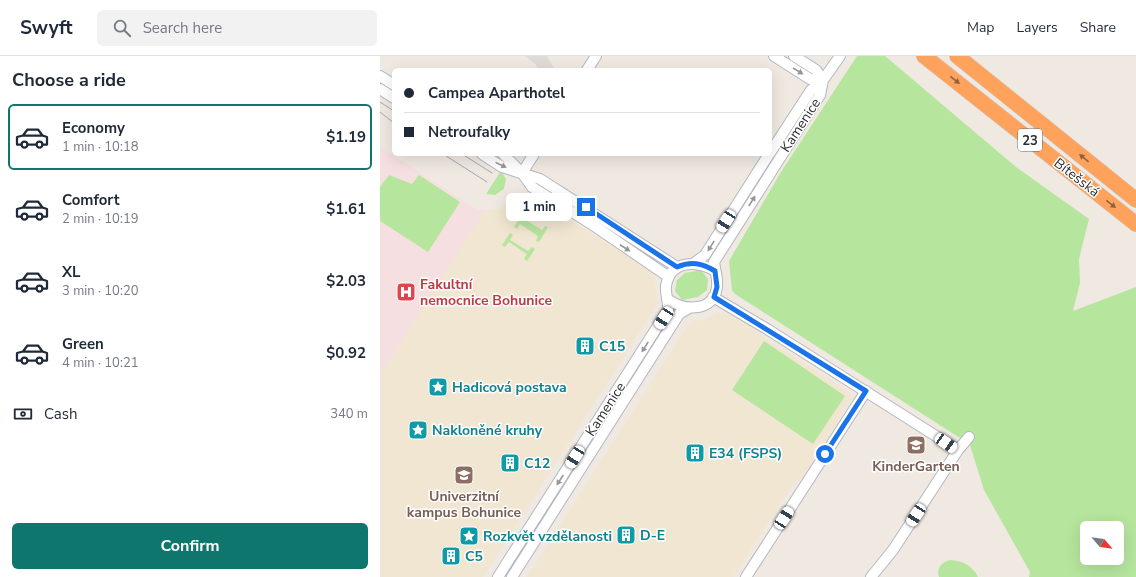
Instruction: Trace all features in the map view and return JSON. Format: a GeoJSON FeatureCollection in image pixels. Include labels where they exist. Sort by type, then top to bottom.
{"type":"FeatureCollection","features":[{"type":"Feature","properties":{"kind":"highway","name":"Bítešská"},"geometry":{"type":"LineString","coordinates":[[924,56],[1136,224]]}},
{"type":"Feature","properties":{"kind":"highway","name":"Bítešská"},"geometry":{"type":"LineString","coordinates":[[957,56],[1136,200]]}},
{"type":"Feature","properties":{"kind":"highway"},"geometry":{"type":"LineString","coordinates":[[973,56],[1036,119]]}},
{"type":"Feature","properties":{"kind":"street"},"geometry":{"type":"LineString","coordinates":[[588,68],[596,56]]}},
{"type":"Feature","properties":{"kind":"street"},"geometry":{"type":"LineString","coordinates":[[774,56],[810,79],[823,80]]}},
{"type":"Feature","properties":{"kind":"street"},"geometry":{"type":"LineString","coordinates":[[794,56],[816,70],[823,80]]}},
{"type":"Feature","properties":{"kind":"street","name":"Kamenice"},"geometry":{"type":"LineString","coordinates":[[772,150],[810,90],[823,80],[840,56]]}},
{"type":"Feature","properties":{"kind":"street"},"geometry":{"type":"LineString","coordinates":[[380,76],[392,84]]}},
{"type":"Feature","properties":{"kind":"street","name":"Kamenice"},"geometry":{"type":"LineString","coordinates":[[512,577],[679,314],[689,308],[705,305],[714,297],[717,287],[714,262],[820,95],[823,80]]}},
{"type":"Feature","properties":{"kind":"street"},"geometry":{"type":"LineString","coordinates":[[380,89],[392,97]]}},
{"type":"Feature","properties":{"kind":"street"},"geometry":{"type":"LineString","coordinates":[[485,156],[502,167],[522,173],[540,178],[677,267],[668,277],[593,225],[532,187],[522,173],[505,156]]}},
{"type":"Feature","properties":{"kind":"street"},"geometry":{"type":"LineString","coordinates":[[522,173],[533,156]]}},
{"type":"Feature","properties":{"kind":"street","name":"Kamenice"},"geometry":{"type":"LineString","coordinates":[[677,267],[694,263],[705,256],[768,156]]}},
{"type":"Feature","properties":{"kind":"street"},"geometry":{"type":"LineString","coordinates":[[694,263],[705,265],[715,271]]}},
{"type":"Feature","properties":{"kind":"street","name":"Kamenice"},"geometry":{"type":"LineString","coordinates":[[498,577],[664,318],[668,310],[669,300],[666,289],[668,277]]}},
{"type":"Feature","properties":{"kind":"street"},"geometry":{"type":"LineString","coordinates":[[714,297],[958,450]]}},
{"type":"Feature","properties":{"kind":"street"},"geometry":{"type":"LineString","coordinates":[[669,300],[682,307],[689,308]]}},
{"type":"Feature","properties":{"kind":"street"},"geometry":{"type":"LineString","coordinates":[[746,577],[866,391]]}},
{"type":"Feature","properties":{"kind":"street"},"geometry":{"type":"LineString","coordinates":[[871,577],[893,550],[958,450],[969,437]]}},
{"type":"Feature","properties":{"kind":"shaded area"},"geometry":{"type":"Polygon","coordinates":[[[525,56],[547,56],[554,68],[538,68],[525,56]]]}},
{"type":"Feature","properties":{"kind":"shaded area","name":"Fakultní nemocnice Bohunice"},"geometry":{"type":"Polygon","coordinates":[[[380,147],[476,209],[485,210],[380,374],[380,147]]]}},
{"type":"Feature","properties":{"kind":"shaded area","name":"Univerzitní kampus Bohunice"},"geometry":{"type":"Polygon","coordinates":[[[523,192],[528,193],[654,273],[658,303],[483,577],[380,577],[380,374],[485,210],[495,210],[504,207],[523,192]]]}},
{"type":"Feature","properties":{"kind":"shaded area","name":"Univerzitní kampus Bohunice"},"geometry":{"type":"Polygon","coordinates":[[[717,313],[728,314],[850,392],[852,399],[803,476],[793,484],[733,577],[527,577],[690,322],[697,319],[701,321],[717,313]]]}},
{"type":"Feature","properties":{"kind":"green space"},"geometry":{"type":"Polygon","coordinates":[[[857,56],[885,56],[1016,167],[1089,219],[1079,259],[1080,283],[1073,311],[1136,287],[1136,577],[1029,577],[1030,572],[984,490],[970,445],[973,439],[964,433],[960,438],[735,294],[732,290],[729,261],[781,172],[857,56]]]}},
{"type":"Feature","properties":{"kind":"green space"},"geometry":{"type":"Polygon","coordinates":[[[501,171],[506,179],[504,189],[495,195],[486,194],[501,171]]]}},
{"type":"Feature","properties":{"kind":"green space"},"geometry":{"type":"Polygon","coordinates":[[[389,175],[412,184],[419,175],[460,202],[428,252],[380,221],[380,187],[389,175]]]}},
{"type":"Feature","properties":{"kind":"green space"},"geometry":{"type":"Polygon","coordinates":[[[524,212],[527,214],[524,219],[542,230],[545,226],[548,227],[539,242],[536,241],[538,236],[520,224],[517,229],[514,227],[524,212]]]}},
{"type":"Feature","properties":{"kind":"green space"},"geometry":{"type":"Polygon","coordinates":[[[510,233],[513,235],[510,240],[528,251],[532,247],[535,249],[527,261],[524,259],[527,254],[509,242],[505,247],[502,245],[510,233]]]}},
{"type":"Feature","properties":{"kind":"green space"},"geometry":{"type":"Polygon","coordinates":[[[701,270],[708,279],[707,290],[698,297],[682,300],[675,291],[677,280],[685,273],[701,270]]]}},
{"type":"Feature","properties":{"kind":"green space"},"geometry":{"type":"Polygon","coordinates":[[[764,341],[845,396],[813,444],[732,390],[764,341]]]}},
{"type":"Feature","properties":{"kind":"green space"},"geometry":{"type":"Polygon","coordinates":[[[950,560],[967,564],[973,569],[978,577],[939,577],[938,571],[940,566],[944,562],[950,560]]]}},
{"type":"Feature","properties":{"kind":"tram line"},"geometry":{"type":"LineString","coordinates":[[380,102],[392,110]]}},
{"type":"Feature","properties":{"kind":"tram line"},"geometry":{"type":"LineString","coordinates":[[380,112],[392,121]]}},
{"type":"Feature","properties":{"kind":"tram line"},"geometry":{"type":"LineString","coordinates":[[446,156],[487,182]]}},
{"type":"Feature","properties":{"kind":"tram line"},"geometry":{"type":"LineString","coordinates":[[465,156],[492,173]]}},
{"type":"Feature","properties":{"kind":"place","name":"Fakultní nemocnice Bohunice"},"geometry":{"type":"Point","coordinates":[406,292]}},
{"type":"Feature","properties":{"kind":"place","name":"C15"},"geometry":{"type":"Point","coordinates":[585,346]}},
{"type":"Feature","properties":{"kind":"place","name":"Hadicová postava"},"geometry":{"type":"Point","coordinates":[438,387]}},
{"type":"Feature","properties":{"kind":"place","name":"Nakloněné kruhy"},"geometry":{"type":"Point","coordinates":[418,430]}},
{"type":"Feature","properties":{"kind":"place","name":"KinderGarten"},"geometry":{"type":"Point","coordinates":[916,445]}},
{"type":"Feature","properties":{"kind":"place","name":"E34 (FSPS)"},"geometry":{"type":"Point","coordinates":[695,453]}},
{"type":"Feature","properties":{"kind":"place","name":"C12"},"geometry":{"type":"Point","coordinates":[510,463]}},
{"type":"Feature","properties":{"kind":"place","name":"Univerzitní kampus Bohunice"},"geometry":{"type":"Point","coordinates":[464,475]}},
{"type":"Feature","properties":{"kind":"place","name":"D-E"},"geometry":{"type":"Point","coordinates":[626,535]}},
{"type":"Feature","properties":{"kind":"place","name":"Rozkvět vzdělanosti"},"geometry":{"type":"Point","coordinates":[469,536]}},
{"type":"Feature","properties":{"kind":"place","name":"C5"},"geometry":{"type":"Point","coordinates":[451,556]}},
{"type":"Feature","properties":{"kind":"route"},"geometry":{"type":"LineString","coordinates":[[586,207],[677,267],[694,263],[705,265],[715,271],[717,287],[714,297],[866,391],[825,454]]}}]}
